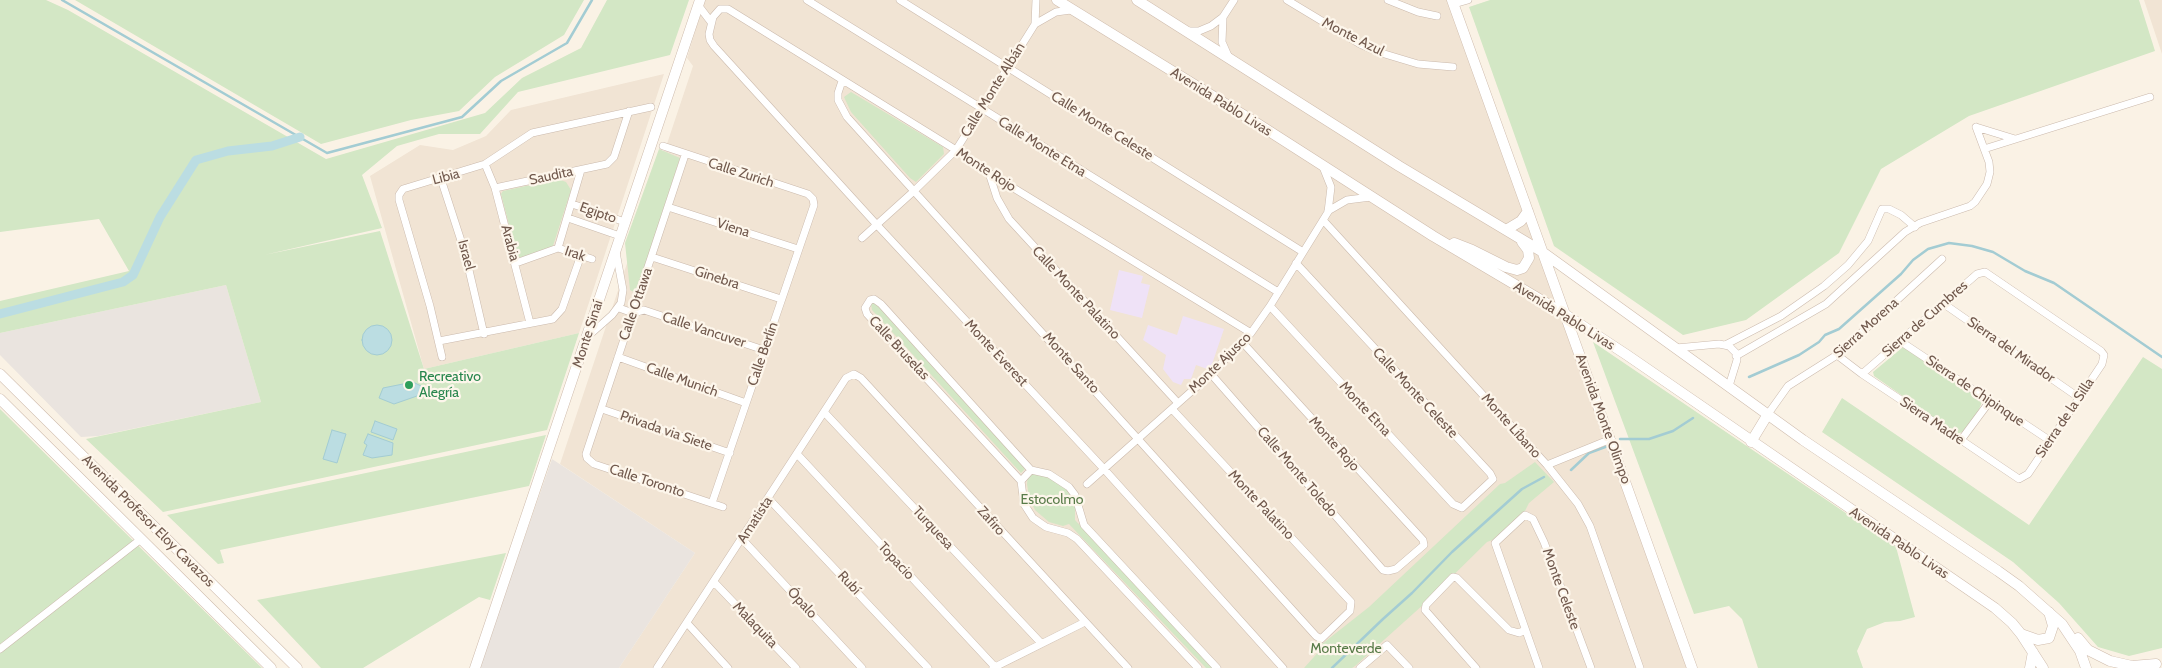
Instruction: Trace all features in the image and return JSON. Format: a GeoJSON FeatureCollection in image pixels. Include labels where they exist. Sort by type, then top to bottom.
{"type":"FeatureCollection","features":[{"type":"Feature","properties":{"kind":"main road","name":"Avenida Pablo Livas"},"geometry":{"type":"LineString","coordinates":[[1056,0],[1258,124],[1322,167],[1433,236],[1563,313],[1995,608],[2012,622],[2043,668]]}},
{"type":"Feature","properties":{"kind":"main road"},"geometry":{"type":"LineString","coordinates":[[1137,0],[1399,166],[1541,251],[1803,440],[1998,571],[2049,611],[2062,624],[2072,639],[2086,668]]}},
{"type":"Feature","properties":{"kind":"main road","name":"Monte Sinaí"},"geometry":{"type":"LineString","coordinates":[[475,668],[699,2]]}},
{"type":"Feature","properties":{"kind":"main road","name":"Avenida Monte Olimpo"},"geometry":{"type":"LineString","coordinates":[[1453,2],[1563,313],[1611,439],[1692,668]]}},
{"type":"Feature","properties":{"kind":"main road"},"geometry":{"type":"LineString","coordinates":[[1506,230],[1521,221],[1528,211]]}},
{"type":"Feature","properties":{"kind":"main road"},"geometry":{"type":"LineString","coordinates":[[1433,236],[1463,246],[1514,270],[1523,268],[1529,258],[1528,250],[1518,237]]}},
{"type":"Feature","properties":{"kind":"main road","name":"Avenida Profesor Eloy Cavazos"},"geometry":{"type":"LineString","coordinates":[[0,374],[296,668]]}},
{"type":"Feature","properties":{"kind":"main road","name":"Avenida Profesor Eloy Cavazos"},"geometry":{"type":"LineString","coordinates":[[0,399],[271,668]]}},
{"type":"Feature","properties":{"kind":"main road"},"geometry":{"type":"LineString","coordinates":[[1751,442],[1768,414]]}},
{"type":"Feature","properties":{"kind":"main road"},"geometry":{"type":"LineString","coordinates":[[59,456],[82,471],[88,469],[90,462]]}},
{"type":"Feature","properties":{"kind":"main road"},"geometry":{"type":"LineString","coordinates":[[88,486],[91,481],[98,480],[119,492]]}},
{"type":"Feature","properties":{"kind":"main road"},"geometry":{"type":"LineString","coordinates":[[2032,597],[2040,599],[2056,610],[2084,646],[2103,659],[2125,665],[2159,663]]}},
{"type":"Feature","properties":{"kind":"main road"},"geometry":{"type":"LineString","coordinates":[[2021,634],[2038,640],[2049,638],[2053,626],[2049,611]]}},
{"type":"Feature","properties":{"kind":"main road"},"geometry":{"type":"LineString","coordinates":[[2030,668],[2032,652]]}},
{"type":"Feature","properties":{"kind":"main road"},"geometry":{"type":"LineString","coordinates":[[2144,668],[2159,663]]}},
{"type":"Feature","properties":{"kind":"street","name":"Calle Monte Etna"},"geometry":{"type":"LineString","coordinates":[[807,0],[1278,292]]}},
{"type":"Feature","properties":{"kind":"street","name":"Calle Monte Celeste"},"geometry":{"type":"LineString","coordinates":[[900,0],[1303,252]]}},
{"type":"Feature","properties":{"kind":"street"},"geometry":{"type":"LineString","coordinates":[[1035,24],[1036,0]]}},
{"type":"Feature","properties":{"kind":"street"},"geometry":{"type":"LineString","coordinates":[[1186,31],[1207,28],[1223,17],[1234,0]]}},
{"type":"Feature","properties":{"kind":"street","name":"Monte Azul"},"geometry":{"type":"LineString","coordinates":[[1287,0],[1360,44],[1378,52],[1418,64],[1453,67]]}},
{"type":"Feature","properties":{"kind":"street"},"geometry":{"type":"LineString","coordinates":[[1388,0],[1418,12],[1437,16]]}},
{"type":"Feature","properties":{"kind":"street"},"geometry":{"type":"LineString","coordinates":[[1453,2],[1468,0]]}},
{"type":"Feature","properties":{"kind":"street"},"geometry":{"type":"LineString","coordinates":[[699,2],[711,22]]}},
{"type":"Feature","properties":{"kind":"street","name":"Monte Rojo"},"geometry":{"type":"LineString","coordinates":[[711,22],[720,9],[728,9],[1251,333]]}},
{"type":"Feature","properties":{"kind":"street","name":"Calle Monte Albán"},"geometry":{"type":"LineString","coordinates":[[862,238],[914,192],[956,150],[1035,24],[1056,12],[1071,10]]}},
{"type":"Feature","properties":{"kind":"street"},"geometry":{"type":"LineString","coordinates":[[1223,17],[1222,42],[1229,59]]}},
{"type":"Feature","properties":{"kind":"street","name":"Monte Everest"},"geometry":{"type":"LineString","coordinates":[[711,22],[709,37],[714,46],[1104,469],[1283,668]]}},
{"type":"Feature","properties":{"kind":"street","name":"Monte Santo"},"geometry":{"type":"LineString","coordinates":[[842,81],[838,100],[847,117],[1316,636],[1321,638]]}},
{"type":"Feature","properties":{"kind":"street"},"geometry":{"type":"LineString","coordinates":[[1984,149],[2150,98]]}},
{"type":"Feature","properties":{"kind":"street","name":"Libia"},"geometry":{"type":"LineString","coordinates":[[442,357],[399,197],[401,191],[405,187],[441,179],[485,164],[532,133],[651,107]]}},
{"type":"Feature","properties":{"kind":"street","name":"Saudita"},"geometry":{"type":"LineString","coordinates":[[495,188],[607,164],[614,156],[629,111]]}},
{"type":"Feature","properties":{"kind":"street"},"geometry":{"type":"LineString","coordinates":[[1736,356],[1826,304],[1905,232],[1970,206],[1975,202],[1987,184],[1990,172],[1989,162],[1976,127],[2015,140]]}},
{"type":"Feature","properties":{"kind":"street","name":"Calle Zurich"},"geometry":{"type":"LineString","coordinates":[[663,146],[685,155],[808,194],[813,199],[814,205]]}},
{"type":"Feature","properties":{"kind":"street","name":"Calle Ottawa"},"geometry":{"type":"LineString","coordinates":[[586,454],[685,155]]}},
{"type":"Feature","properties":{"kind":"street","name":"Arabia"},"geometry":{"type":"LineString","coordinates":[[485,164],[495,188],[516,263],[530,323]]}},
{"type":"Feature","properties":{"kind":"street","name":"Monte Ajusco"},"geometry":{"type":"LineString","coordinates":[[1087,484],[1140,439],[1211,374],[1251,333],[1270,306],[1328,212],[1331,187],[1322,167]]}},
{"type":"Feature","properties":{"kind":"street"},"geometry":{"type":"LineString","coordinates":[[516,263],[558,248],[581,170]]}},
{"type":"Feature","properties":{"kind":"street","name":"Calle Monte Palatino"},"geometry":{"type":"LineString","coordinates":[[990,173],[997,198],[1009,219],[1175,406]]}},
{"type":"Feature","properties":{"kind":"street","name":"Israel"},"geometry":{"type":"LineString","coordinates":[[441,179],[463,244],[484,334]]}},
{"type":"Feature","properties":{"kind":"street","name":"Monte Ajusco"},"geometry":{"type":"LineString","coordinates":[[1328,212],[1347,200],[1373,197]]}},
{"type":"Feature","properties":{"kind":"street","name":"Egipto"},"geometry":{"type":"LineString","coordinates":[[572,204],[625,222]]}},
{"type":"Feature","properties":{"kind":"street","name":"Calle Berlín"},"geometry":{"type":"LineString","coordinates":[[712,503],[814,205]]}},
{"type":"Feature","properties":{"kind":"street","name":"Viena"},"geometry":{"type":"LineString","coordinates":[[668,206],[798,250]]}},
{"type":"Feature","properties":{"kind":"street"},"geometry":{"type":"LineString","coordinates":[[1725,345],[1781,316],[1824,286],[1848,265],[1868,241],[1882,209],[1889,209],[1901,215],[1915,227]]}},
{"type":"Feature","properties":{"kind":"street"},"geometry":{"type":"LineString","coordinates":[[568,218],[620,236]]}},
{"type":"Feature","properties":{"kind":"street","name":"Monte Líbano"},"geometry":{"type":"LineString","coordinates":[[1323,220],[1547,465],[1586,516],[1640,668]]}},
{"type":"Feature","properties":{"kind":"street","name":"Irak"},"geometry":{"type":"LineString","coordinates":[[558,248],[592,259]]}},
{"type":"Feature","properties":{"kind":"street"},"geometry":{"type":"LineString","coordinates":[[586,338],[619,308],[623,297],[616,250]]}},
{"type":"Feature","properties":{"kind":"street"},"geometry":{"type":"LineString","coordinates":[[439,341],[484,334],[553,319],[562,309],[581,255]]}},
{"type":"Feature","properties":{"kind":"street","name":"Ginebra"},"geometry":{"type":"LineString","coordinates":[[652,257],[781,299]]}},
{"type":"Feature","properties":{"kind":"street","name":"Sierra Morena"},"geometry":{"type":"LineString","coordinates":[[1768,414],[1784,391],[1837,356],[1942,260]]}},
{"type":"Feature","properties":{"kind":"street","name":"Calle Monte Celeste"},"geometry":{"type":"LineString","coordinates":[[1296,263],[1490,473],[1493,479],[1462,508]]}},
{"type":"Feature","properties":{"kind":"street","name":"Sierra de Cumbres"},"geometry":{"type":"LineString","coordinates":[[1862,374],[1977,274],[1985,272],[2101,351],[2104,355],[2102,364]]}},
{"type":"Feature","properties":{"kind":"street"},"geometry":{"type":"LineString","coordinates":[[623,297],[637,302]]}},
{"type":"Feature","properties":{"kind":"street","name":"Calle Bruselas"},"geometry":{"type":"LineString","coordinates":[[1021,481],[867,314],[865,308],[870,300],[874,299],[882,304],[1031,470]]}},
{"type":"Feature","properties":{"kind":"street","name":"Calle Vancuver"},"geometry":{"type":"LineString","coordinates":[[637,302],[644,310],[764,350]]}},
{"type":"Feature","properties":{"kind":"street","name":"Sierra del Mirador"},"geometry":{"type":"LineString","coordinates":[[1944,304],[2078,396]]}},
{"type":"Feature","properties":{"kind":"street","name":"Monte Etna"},"geometry":{"type":"LineString","coordinates":[[1270,306],[1453,504],[1462,508]]}},
{"type":"Feature","properties":{"kind":"street"},"geometry":{"type":"LineString","coordinates":[[619,308],[633,313]]}},
{"type":"Feature","properties":{"kind":"street","name":"Calle Vancuver"},"geometry":{"type":"LineString","coordinates":[[633,313],[644,310]]}},
{"type":"Feature","properties":{"kind":"street","name":"Sierra de Chipinque"},"geometry":{"type":"LineString","coordinates":[[1900,341],[2049,440]]}},
{"type":"Feature","properties":{"kind":"street","name":"Monte Rojo"},"geometry":{"type":"LineString","coordinates":[[1243,343],[1423,540],[1424,545],[1396,569],[1383,570]]}},
{"type":"Feature","properties":{"kind":"street"},"geometry":{"type":"LineString","coordinates":[[1676,348],[1719,344],[1729,346],[1737,360],[1729,386]]}},
{"type":"Feature","properties":{"kind":"street","name":"Sierra Madre"},"geometry":{"type":"LineString","coordinates":[[1837,356],[2020,479],[2028,474]]}},
{"type":"Feature","properties":{"kind":"street","name":"Calle Munich"},"geometry":{"type":"LineString","coordinates":[[618,357],[746,403]]}},
{"type":"Feature","properties":{"kind":"street","name":"Sierra de la Silla"},"geometry":{"type":"LineString","coordinates":[[2028,474],[2078,396],[2102,364]]}},
{"type":"Feature","properties":{"kind":"street","name":"Amatista"},"geometry":{"type":"LineString","coordinates":[[659,667],[798,455],[846,378],[854,374]]}},
{"type":"Feature","properties":{"kind":"street","name":"Zafiro"},"geometry":{"type":"LineString","coordinates":[[854,374],[861,378],[1128,668]]}},
{"type":"Feature","properties":{"kind":"street","name":"Calle Monte Toledo"},"geometry":{"type":"LineString","coordinates":[[1211,374],[1383,570]]}},
{"type":"Feature","properties":{"kind":"street"},"geometry":{"type":"LineString","coordinates":[[1961,440],[1990,401]]}},
{"type":"Feature","properties":{"kind":"street","name":"Monte Palatino"},"geometry":{"type":"LineString","coordinates":[[1175,406],[1350,602],[1350,611],[1321,638]]}},
{"type":"Feature","properties":{"kind":"street","name":"Privada via Siete"},"geometry":{"type":"LineString","coordinates":[[602,409],[730,453]]}},
{"type":"Feature","properties":{"kind":"street","name":"Turquesa"},"geometry":{"type":"LineString","coordinates":[[825,413],[1042,644]]}},
{"type":"Feature","properties":{"kind":"street"},"geometry":{"type":"LineString","coordinates":[[1547,465],[1611,439]]}},
{"type":"Feature","properties":{"kind":"street","name":"Calle Toronto"},"geometry":{"type":"LineString","coordinates":[[586,454],[587,458],[594,464],[723,506]]}},
{"type":"Feature","properties":{"kind":"street","name":"Topacio"},"geometry":{"type":"LineString","coordinates":[[798,455],[994,667]]}},
{"type":"Feature","properties":{"kind":"street"},"geometry":{"type":"LineString","coordinates":[[1198,668],[1077,539],[1068,533],[1046,526],[1033,518],[1024,504],[1021,481],[1031,470],[1049,474],[1069,487],[1075,495],[1084,525],[1217,668]]}},
{"type":"Feature","properties":{"kind":"street","name":"Rubí"},"geometry":{"type":"LineString","coordinates":[[769,499],[928,668]]}},
{"type":"Feature","properties":{"kind":"street","name":"Monte Celeste"},"geometry":{"type":"LineString","coordinates":[[1525,630],[1496,547],[1496,540],[1525,515],[1533,519],[1544,542],[1591,668]]}},
{"type":"Feature","properties":{"kind":"street"},"geometry":{"type":"LineString","coordinates":[[0,649],[141,538]]}},
{"type":"Feature","properties":{"kind":"street","name":"Ópalo"},"geometry":{"type":"LineString","coordinates":[[742,539],[862,668]]}},
{"type":"Feature","properties":{"kind":"street"},"geometry":{"type":"LineString","coordinates":[[1476,668],[1425,610],[1427,603],[1453,577],[1457,578],[1508,630],[1518,633],[1525,630],[1539,668]]}},
{"type":"Feature","properties":{"kind":"street","name":"Malaquita"},"geometry":{"type":"LineString","coordinates":[[714,582],[796,668]]}},
{"type":"Feature","properties":{"kind":"street"},"geometry":{"type":"LineString","coordinates":[[994,667],[1085,622]]}},
{"type":"Feature","properties":{"kind":"street"},"geometry":{"type":"LineString","coordinates":[[687,623],[728,668]]}},
{"type":"Feature","properties":{"kind":"street"},"geometry":{"type":"LineString","coordinates":[[1360,668],[1384,646],[1391,648],[1409,668]]}},
{"type":"Feature","properties":{"kind":"shaded area","name":"Monteverde"},"geometry":{"type":"Polygon","coordinates":[[[705,0],[1453,0],[1451,1],[1560,286],[1695,668],[619,668],[695,553],[560,464],[693,66],[687,58],[705,0]]]}},
{"type":"Feature","properties":{"kind":"shaded area"},"geometry":{"type":"Polygon","coordinates":[[[2144,0],[2162,0],[2162,54],[2144,0]]]}},
{"type":"Feature","properties":{"kind":"shaded area"},"geometry":{"type":"Polygon","coordinates":[[[664,74],[579,333],[424,369],[370,176],[420,145],[453,150],[486,136],[511,110],[664,74]]]}},
{"type":"Feature","properties":{"kind":"shaded area"},"geometry":{"type":"Polygon","coordinates":[[[1119,270],[1143,276],[1141,283],[1150,285],[1142,318],[1110,310],[1119,270]]]}},
{"type":"Feature","properties":{"kind":"shaded area"},"geometry":{"type":"Polygon","coordinates":[[[226,285],[261,402],[98,436],[81,437],[0,355],[0,333],[226,285]]]}},
{"type":"Feature","properties":{"kind":"shaded area"},"geometry":{"type":"Polygon","coordinates":[[[1183,316],[1224,329],[1210,370],[1196,365],[1191,379],[1184,379],[1181,385],[1173,382],[1163,369],[1166,355],[1143,340],[1148,325],[1177,335],[1183,316]]]}},
{"type":"Feature","properties":{"kind":"shaded area"},"geometry":{"type":"Polygon","coordinates":[[[552,459],[695,553],[619,668],[479,668],[552,459]]]}},
{"type":"Feature","properties":{"kind":"green space"},"geometry":{"type":"Polygon","coordinates":[[[0,0],[46,0],[68,10],[326,159],[485,113],[522,78],[581,48],[607,0],[689,0],[670,55],[518,92],[480,134],[439,134],[397,146],[362,175],[382,228],[264,255],[380,231],[424,369],[579,333],[547,430],[163,512],[86,439],[261,402],[226,285],[0,333],[0,301],[129,271],[99,219],[0,232],[0,0]]]}},
{"type":"Feature","properties":{"kind":"green space"},"geometry":{"type":"Polygon","coordinates":[[[75,0],[584,0],[564,35],[495,77],[459,111],[411,120],[321,144],[75,0]]]}},
{"type":"Feature","properties":{"kind":"green space"},"geometry":{"type":"Polygon","coordinates":[[[1490,0],[2139,0],[2155,51],[1969,116],[1881,169],[1839,253],[1746,320],[1683,335],[1554,246],[1469,7],[1490,0]]]}},
{"type":"Feature","properties":{"kind":"green space"},"geometry":{"type":"Polygon","coordinates":[[[851,92],[943,147],[944,154],[916,182],[910,178],[851,112],[844,97],[851,92]]]}},
{"type":"Feature","properties":{"kind":"green space"},"geometry":{"type":"Polygon","coordinates":[[[659,149],[680,158],[636,293],[630,290],[625,243],[659,149]]]}},
{"type":"Feature","properties":{"kind":"green space"},"geometry":{"type":"Polygon","coordinates":[[[558,179],[566,182],[571,190],[553,246],[522,258],[517,256],[501,194],[503,191],[558,179]]]}},
{"type":"Feature","properties":{"kind":"green space"},"geometry":{"type":"Polygon","coordinates":[[[874,301],[1023,466],[1025,469],[1021,473],[872,310],[871,304],[874,301]]]}},
{"type":"Feature","properties":{"kind":"green space"},"geometry":{"type":"Polygon","coordinates":[[[1593,342],[1896,547],[1915,617],[1885,622],[1867,629],[1857,651],[1863,668],[1758,668],[1742,619],[1729,606],[1694,614],[1593,342]]]}},
{"type":"Feature","properties":{"kind":"green space"},"geometry":{"type":"Polygon","coordinates":[[[1903,347],[1981,397],[1982,402],[1978,412],[1965,431],[1957,434],[1874,376],[1873,372],[1903,347]]]}},
{"type":"Feature","properties":{"kind":"green space"},"geometry":{"type":"Polygon","coordinates":[[[2143,357],[2162,369],[2162,648],[2129,656],[2098,647],[2059,603],[2013,562],[1822,432],[1842,398],[2029,525],[2143,357]]]}},
{"type":"Feature","properties":{"kind":"green space"},"geometry":{"type":"Polygon","coordinates":[[[0,409],[262,668],[0,668],[0,409]]]}},
{"type":"Feature","properties":{"kind":"green space"},"geometry":{"type":"Polygon","coordinates":[[[546,435],[529,486],[220,550],[224,563],[218,564],[167,515],[546,435]]]}},
{"type":"Feature","properties":{"kind":"green space","name":"Monteverde"},"geometry":{"type":"Polygon","coordinates":[[[1535,462],[1554,482],[1529,503],[1525,511],[1495,539],[1487,542],[1424,604],[1355,666],[1352,668],[1304,668],[1322,648],[1322,644],[1369,607],[1500,484],[1505,483],[1535,462]]]}},
{"type":"Feature","properties":{"kind":"green space","name":"Estocolmo"},"geometry":{"type":"Polygon","coordinates":[[[1028,474],[1045,475],[1063,484],[1075,499],[1075,520],[1213,668],[1206,668],[1069,524],[1063,526],[1049,522],[1035,510],[1029,497],[1027,484],[1028,474]]]}},
{"type":"Feature","properties":{"kind":"green space"},"geometry":{"type":"Polygon","coordinates":[[[506,553],[490,600],[479,597],[363,668],[321,668],[257,600],[506,553]]]}},
{"type":"Feature","properties":{"kind":"water"},"geometry":{"type":"Polygon","coordinates":[[[377,325],[388,329],[392,340],[388,351],[377,355],[366,351],[362,340],[366,329],[377,325]]]}},
{"type":"Feature","properties":{"kind":"water"},"geometry":{"type":"Polygon","coordinates":[[[413,382],[421,386],[421,394],[394,404],[379,398],[383,388],[413,382]]]}},
{"type":"Feature","properties":{"kind":"water"},"geometry":{"type":"Polygon","coordinates":[[[375,421],[397,429],[393,440],[371,432],[375,421]]]}},
{"type":"Feature","properties":{"kind":"water"},"geometry":{"type":"Polygon","coordinates":[[[332,430],[346,434],[337,463],[323,459],[332,430]]]}},
{"type":"Feature","properties":{"kind":"water"},"geometry":{"type":"Polygon","coordinates":[[[368,434],[393,443],[392,455],[372,458],[363,455],[367,445],[364,443],[368,434]]]}},
{"type":"Feature","properties":{"kind":"waterway"},"geometry":{"type":"LineString","coordinates":[[62,0],[327,153],[462,117],[501,81],[567,43],[592,0]]}},
{"type":"Feature","properties":{"kind":"waterway"},"geometry":{"type":"LineString","coordinates":[[0,314],[123,282],[133,275],[160,217],[196,160],[228,151],[272,146],[300,137]]}},
{"type":"Feature","properties":{"kind":"waterway"},"geometry":{"type":"LineString","coordinates":[[1749,377],[1799,355],[1819,342],[1825,335],[1839,329],[1901,274],[1913,260],[1928,249],[1949,243],[1972,246],[1993,252],[2025,271],[2054,283],[2162,357]]}},
{"type":"Feature","properties":{"kind":"waterway"},"geometry":{"type":"LineString","coordinates":[[1620,439],[1649,439],[1673,431],[1693,418]]}},
{"type":"Feature","properties":{"kind":"waterway"},"geometry":{"type":"LineString","coordinates":[[1571,470],[1589,453],[1608,446]]}},
{"type":"Feature","properties":{"kind":"waterway"},"geometry":{"type":"LineString","coordinates":[[1332,668],[1412,593],[1452,552],[1522,489],[1544,477]]}},
{"type":"Feature","properties":{"kind":"place","name":"Recreativo Alegría"},"geometry":{"type":"Point","coordinates":[409,385]}}]}
